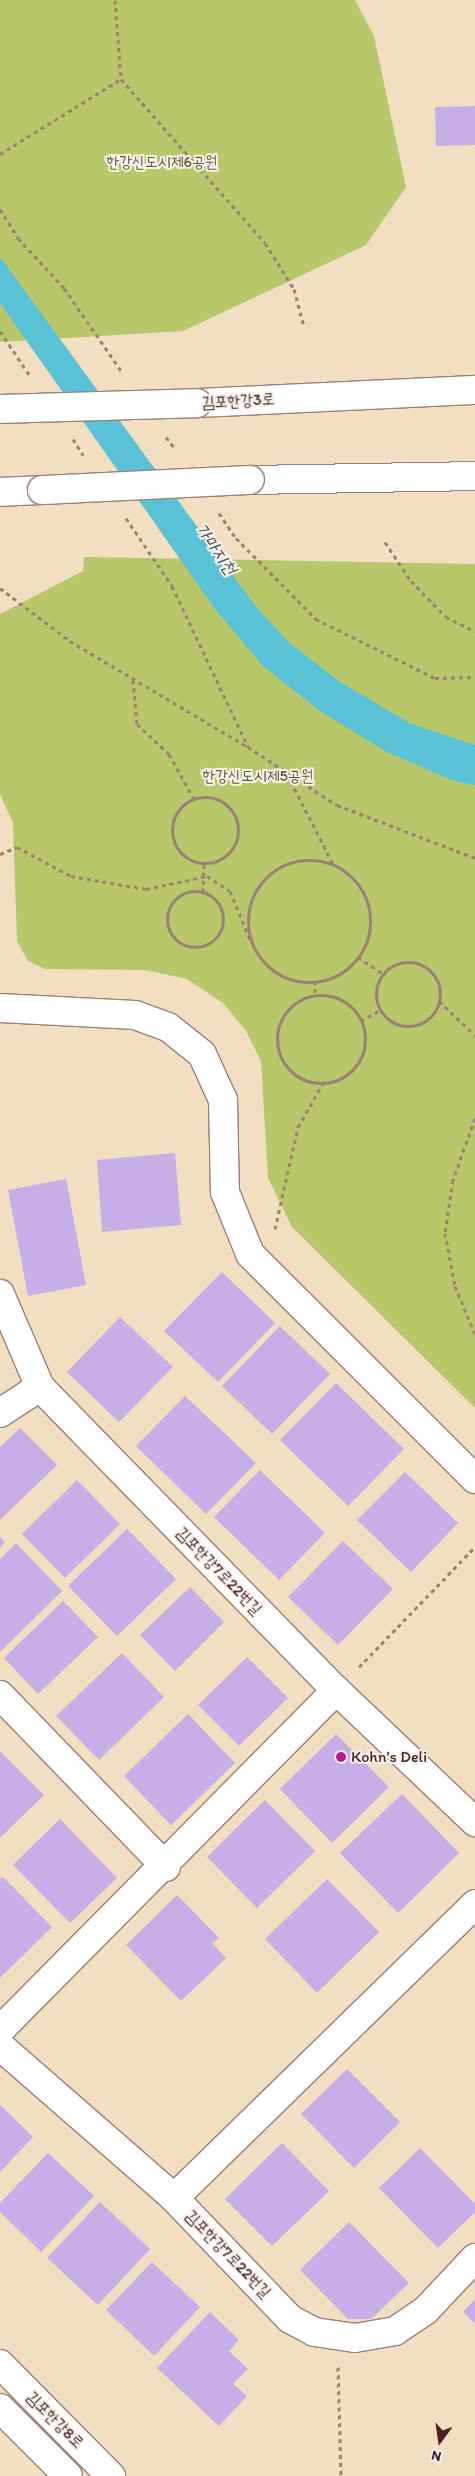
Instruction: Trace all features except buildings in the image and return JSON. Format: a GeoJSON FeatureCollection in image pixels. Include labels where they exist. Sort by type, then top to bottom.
{"type":"FeatureCollection","features":[{"type":"Feature","properties":{"kind":"street","name":"김포한강3로"},"geometry":{"type":"LineString","coordinates":[[0,409],[197,403],[475,390]]}},
{"type":"Feature","properties":{"kind":"street"},"geometry":{"type":"LineString","coordinates":[[0,492],[250,480],[475,476]]}},
{"type":"Feature","properties":{"kind":"street"},"geometry":{"type":"LineString","coordinates":[[0,1008],[135,1015],[168,1027],[202,1054],[223,1100],[225,1192],[250,1254],[475,1479]]}},
{"type":"Feature","properties":{"kind":"street","name":"김포한강7로22번길"},"geometry":{"type":"LineString","coordinates":[[0,1294],[40,1387],[336,1690],[475,1822]]}},
{"type":"Feature","properties":{"kind":"street"},"geometry":{"type":"LineString","coordinates":[[0,1412],[40,1387]]}},
{"type":"Feature","properties":{"kind":"street"},"geometry":{"type":"LineString","coordinates":[[0,2030],[166,1867],[336,1690]]}},
{"type":"Feature","properties":{"kind":"street"},"geometry":{"type":"LineString","coordinates":[[0,1695],[166,1867]]}},
{"type":"Feature","properties":{"kind":"street"},"geometry":{"type":"LineString","coordinates":[[174,2198],[475,1904]]}},
{"type":"Feature","properties":{"kind":"street","name":"김포한강7로22번길"},"geometry":{"type":"LineString","coordinates":[[0,2046],[174,2198],[290,2319],[336,2338],[395,2331],[425,2311],[475,2258]]}},
{"type":"Feature","properties":{"kind":"street","name":"김포한강8로"},"geometry":{"type":"LineString","coordinates":[[0,2364],[111,2476]]}},
{"type":"Feature","properties":{"kind":"street","name":"김포한강8로"},"geometry":{"type":"LineString","coordinates":[[0,2408],[68,2476]]}},
{"type":"Feature","properties":{"kind":"path"},"geometry":{"type":"LineString","coordinates":[[115,0],[120,78],[265,243],[294,289],[304,326]]}},
{"type":"Feature","properties":{"kind":"path"},"geometry":{"type":"LineString","coordinates":[[0,154],[120,78]]}},
{"type":"Feature","properties":{"kind":"path"},"geometry":{"type":"LineString","coordinates":[[0,331],[33,380]]}},
{"type":"Feature","properties":{"kind":"path"},"geometry":{"type":"LineString","coordinates":[[66,430],[89,462]]}},
{"type":"Feature","properties":{"kind":"path"},"geometry":{"type":"LineString","coordinates":[[122,512],[172,586],[248,747]]}},
{"type":"Feature","properties":{"kind":"path"},"geometry":{"type":"LineString","coordinates":[[385,542],[411,581],[446,617],[475,631]]}},
{"type":"Feature","properties":{"kind":"path"},"geometry":{"type":"LineString","coordinates":[[0,588],[70,641],[248,747],[337,805],[475,858]]}},
{"type":"Feature","properties":{"kind":"path"},"geometry":{"type":"LineString","coordinates":[[133,680],[136,724],[169,754],[194,799]]}},
{"type":"Feature","properties":{"kind":"path"},"geometry":{"type":"LineString","coordinates":[[286,773],[333,864]]}},
{"type":"Feature","properties":{"kind":"path"},"geometry":{"type":"LineString","coordinates":[[194,799],[222,801],[236,817],[238,827],[234,848],[226,856],[204,863],[183,854],[172,834],[176,814],[194,799]]}},
{"type":"Feature","properties":{"kind":"path"},"geometry":{"type":"LineString","coordinates":[[0,854],[17,847],[71,876],[146,889],[207,876],[230,891],[254,947],[281,975],[315,981],[337,975],[358,957],[370,930],[370,911],[350,875],[333,864],[312,860],[291,862],[268,877],[250,906],[248,926],[254,947]]}},
{"type":"Feature","properties":{"kind":"path"},"geometry":{"type":"LineString","coordinates":[[203,892],[207,876],[204,863]]}},
{"type":"Feature","properties":{"kind":"path"},"geometry":{"type":"LineString","coordinates":[[203,892],[219,903],[221,931],[209,944],[183,945],[167,925],[170,906],[184,893],[203,892]]}},
{"type":"Feature","properties":{"kind":"path"},"geometry":{"type":"LineString","coordinates":[[358,957],[383,974]]}},
{"type":"Feature","properties":{"kind":"path"},"geometry":{"type":"LineString","coordinates":[[417,963],[435,976],[439,1001],[432,1015],[414,1025],[394,1023],[380,1010],[376,990],[383,974],[395,964],[417,963]]}},
{"type":"Feature","properties":{"kind":"path"},"geometry":{"type":"LineString","coordinates":[[315,981],[315,996]]}},
{"type":"Feature","properties":{"kind":"path"},"geometry":{"type":"LineString","coordinates":[[315,996],[348,1003],[361,1021],[365,1041],[359,1062],[343,1077],[323,1082],[302,1078],[290,1070],[278,1044],[284,1016],[293,1005],[315,996]]}},
{"type":"Feature","properties":{"kind":"path"},"geometry":{"type":"LineString","coordinates":[[439,1001],[475,1034]]}},
{"type":"Feature","properties":{"kind":"path"},"geometry":{"type":"LineString","coordinates":[[361,1021],[380,1010]]}},
{"type":"Feature","properties":{"kind":"path"},"geometry":{"type":"LineString","coordinates":[[270,1238],[280,1221],[298,1127],[323,1082]]}},
{"type":"Feature","properties":{"kind":"path"},"geometry":{"type":"LineString","coordinates":[[475,1118],[453,1180],[444,1233],[455,1286],[475,1334]]}},
{"type":"Feature","properties":{"kind":"path"},"geometry":{"type":"LineString","coordinates":[[356,1669],[475,1547]]}},
{"type":"Feature","properties":{"kind":"path"},"geometry":{"type":"LineString","coordinates":[[336,2338],[341,2476]]}},
{"type":"Feature","properties":{"kind":"green space","name":"한강신도시제6공원"},"geometry":{"type":"Polygon","coordinates":[[[0,0],[355,0],[374,36],[406,187],[366,245],[183,331],[0,342],[0,0]]]}},
{"type":"Feature","properties":{"kind":"green space","name":"한강신도시제5공원"},"geometry":{"type":"Polygon","coordinates":[[[84,557],[475,564],[475,1408],[292,1227],[268,1178],[261,1061],[246,1031],[223,1003],[187,979],[145,970],[45,969],[28,961],[17,941],[13,823],[0,794],[0,614],[83,571],[84,557]]]}},
{"type":"Feature","properties":{"kind":"water"},"geometry":{"type":"Polygon","coordinates":[[[0,257],[253,603],[288,642],[340,682],[411,724],[475,745],[475,785],[454,781],[385,751],[320,711],[263,666],[215,609],[0,303],[0,257]]]}},
{"type":"Feature","properties":{"kind":"place","name":"Kohn’s Deli"},"geometry":{"type":"Point","coordinates":[341,1757]}},
{"type":"Feature","properties":{"kind":"water label","name":"가마지천"},"geometry":{"type":"Point","coordinates":[216,549]}}]}
